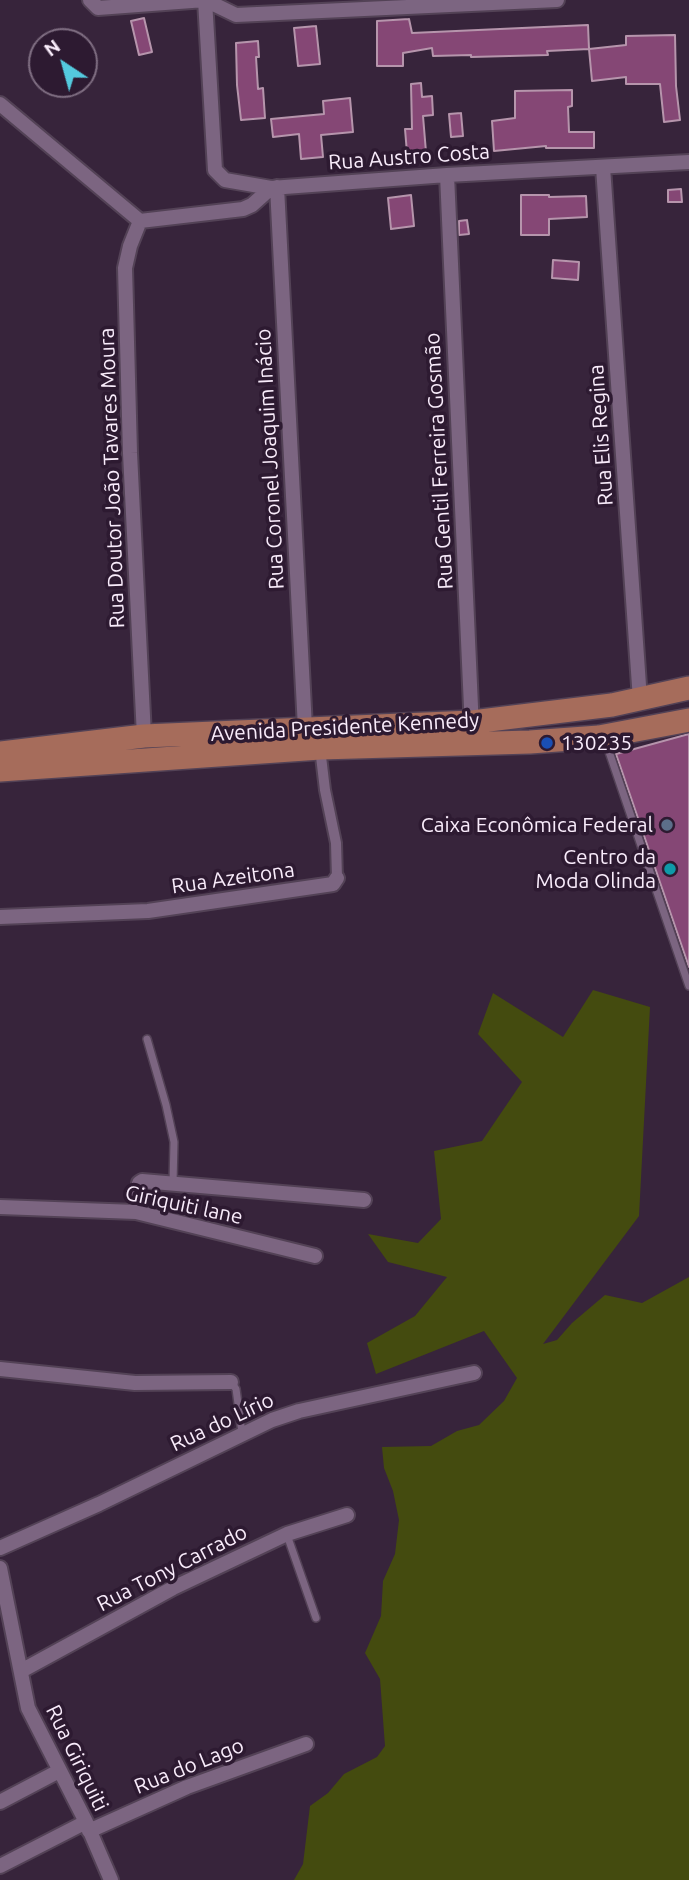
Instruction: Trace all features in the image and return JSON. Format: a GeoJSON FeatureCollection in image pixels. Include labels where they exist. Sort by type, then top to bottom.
{"type":"FeatureCollection","features":[{"type":"Feature","properties":{"kind":"main road","name":"Avenida Presidente Kennedy"},"geometry":{"type":"LineString","coordinates":[[0,770],[320,748],[471,733],[689,688]]}},
{"type":"Feature","properties":{"kind":"main road","name":"Avenida Presidente Kennedy"},"geometry":{"type":"LineString","coordinates":[[0,752],[144,736],[305,728],[604,736],[689,720]]}},
{"type":"Feature","properties":{"kind":"street"},"geometry":{"type":"LineString","coordinates":[[90,0],[97,8],[205,0],[236,15],[558,0]]}},
{"type":"Feature","properties":{"kind":"street","name":"Rua Austro Costa"},"geometry":{"type":"LineString","coordinates":[[205,0],[215,170],[225,180],[274,187],[689,162]]}},
{"type":"Feature","properties":{"kind":"street"},"geometry":{"type":"LineString","coordinates":[[236,0],[236,15]]}},
{"type":"Feature","properties":{"kind":"street"},"geometry":{"type":"LineString","coordinates":[[0,104],[140,221],[243,209],[274,187]]}},
{"type":"Feature","properties":{"kind":"street","name":"Rua Elis Regina"},"geometry":{"type":"LineString","coordinates":[[603,167],[640,700]]}},
{"type":"Feature","properties":{"kind":"street","name":"Rua Gentil Ferreira Gosmão"},"geometry":{"type":"LineString","coordinates":[[447,175],[471,733]]}},
{"type":"Feature","properties":{"kind":"street","name":"Rua Coronel Joaquim Inácio"},"geometry":{"type":"LineString","coordinates":[[274,187],[305,728]]}},
{"type":"Feature","properties":{"kind":"street","name":"Rua Doutor João Tavares Moura"},"geometry":{"type":"LineString","coordinates":[[140,221],[125,268],[130,453],[144,736]]}},
{"type":"Feature","properties":{"kind":"street","name":"Rua Azeitona"},"geometry":{"type":"LineString","coordinates":[[0,917],[148,911],[333,884],[337,878],[336,844],[320,748]]}},
{"type":"Feature","properties":{"kind":"street"},"geometry":{"type":"LineString","coordinates":[[136,1212],[139,1183],[142,1181],[365,1200]]}},
{"type":"Feature","properties":{"kind":"street","name":"Giriquiti lane"},"geometry":{"type":"LineString","coordinates":[[0,1207],[136,1212],[315,1256]]}},
{"type":"Feature","properties":{"kind":"street"},"geometry":{"type":"LineString","coordinates":[[0,1369],[135,1383],[231,1382]]}},
{"type":"Feature","properties":{"kind":"street","name":"Rua do Lírio"},"geometry":{"type":"LineString","coordinates":[[0,1548],[99,1504],[272,1420],[299,1410],[474,1373]]}},
{"type":"Feature","properties":{"kind":"street","name":"Rua Tony Carrado"},"geometry":{"type":"LineString","coordinates":[[20,1671],[173,1588],[287,1534],[347,1515]]}},
{"type":"Feature","properties":{"kind":"street","name":"Rua Giriquiti"},"geometry":{"type":"LineString","coordinates":[[0,1568],[28,1708],[88,1827],[111,1880]]}},
{"type":"Feature","properties":{"kind":"street","name":"Rua do Lago"},"geometry":{"type":"LineString","coordinates":[[0,1866],[187,1787],[306,1744]]}},
{"type":"Feature","properties":{"kind":"street"},"geometry":{"type":"LineString","coordinates":[[0,1802],[59,1771]]}},
{"type":"Feature","properties":{"kind":"lane"},"geometry":{"type":"LineString","coordinates":[[604,736],[689,986]]}},
{"type":"Feature","properties":{"kind":"lane"},"geometry":{"type":"LineString","coordinates":[[146,1039],[174,1142],[173,1183]]}},
{"type":"Feature","properties":{"kind":"lane"},"geometry":{"type":"LineString","coordinates":[[231,1382],[236,1389],[242,1434]]}},
{"type":"Feature","properties":{"kind":"lane"},"geometry":{"type":"LineString","coordinates":[[287,1534],[316,1618]]}},
{"type":"Feature","properties":{"kind":"green space"},"geometry":{"type":"Polygon","coordinates":[[[593,990],[650,1007],[639,1216],[543,1344],[557,1340],[572,1323],[605,1295],[642,1303],[689,1277],[689,1880],[294,1880],[303,1864],[310,1806],[328,1793],[344,1774],[377,1757],[385,1746],[380,1679],[365,1653],[381,1616],[383,1581],[395,1554],[399,1520],[393,1491],[384,1468],[382,1447],[431,1446],[457,1431],[479,1425],[504,1401],[517,1378],[484,1331],[376,1374],[367,1343],[415,1316],[447,1277],[388,1262],[368,1234],[418,1243],[441,1219],[434,1151],[482,1141],[522,1082],[478,1034],[493,993],[563,1037],[593,990]]]}},
{"type":"Feature","properties":{"kind":"building"},"geometry":{"type":"Polygon","coordinates":[[[144,18],[152,52],[139,55],[131,21],[144,18]]]}},
{"type":"Feature","properties":{"kind":"building"},"geometry":{"type":"Polygon","coordinates":[[[409,19],[412,33],[588,25],[589,49],[547,51],[548,55],[471,57],[433,56],[432,48],[403,53],[403,66],[377,66],[377,21],[409,19]]]}},
{"type":"Feature","properties":{"kind":"building"},"geometry":{"type":"Polygon","coordinates":[[[316,26],[320,64],[298,66],[294,28],[316,26]]]}},
{"type":"Feature","properties":{"kind":"building"},"geometry":{"type":"Polygon","coordinates":[[[675,35],[680,120],[664,122],[660,84],[626,84],[626,77],[592,81],[589,49],[626,45],[626,36],[675,35]]]}},
{"type":"Feature","properties":{"kind":"building"},"geometry":{"type":"Polygon","coordinates":[[[258,41],[258,89],[263,88],[265,118],[241,120],[236,43],[258,41]]]}},
{"type":"Feature","properties":{"kind":"building"},"geometry":{"type":"Polygon","coordinates":[[[421,83],[422,97],[432,96],[433,115],[423,116],[426,152],[407,153],[405,129],[412,129],[411,84],[421,83]]]}},
{"type":"Feature","properties":{"kind":"building"},"geometry":{"type":"Polygon","coordinates":[[[572,90],[572,106],[568,107],[569,132],[594,132],[594,148],[546,146],[494,151],[492,121],[515,118],[515,91],[572,90]]]}},
{"type":"Feature","properties":{"kind":"building"},"geometry":{"type":"Polygon","coordinates":[[[350,98],[353,132],[321,135],[323,157],[301,159],[299,134],[273,137],[271,119],[324,114],[323,101],[350,98]]]}},
{"type":"Feature","properties":{"kind":"building"},"geometry":{"type":"Polygon","coordinates":[[[461,113],[463,136],[451,137],[449,114],[461,113]]]}},
{"type":"Feature","properties":{"kind":"building"},"geometry":{"type":"Polygon","coordinates":[[[681,189],[682,202],[668,202],[668,190],[681,189]]]}},
{"type":"Feature","properties":{"kind":"building"},"geometry":{"type":"Polygon","coordinates":[[[411,195],[414,226],[391,229],[388,198],[411,195]]]}},
{"type":"Feature","properties":{"kind":"building"},"geometry":{"type":"Polygon","coordinates":[[[521,195],[586,196],[587,217],[549,219],[549,235],[521,235],[521,195]]]}},
{"type":"Feature","properties":{"kind":"building"},"geometry":{"type":"Polygon","coordinates":[[[467,220],[469,234],[459,235],[459,221],[467,220]]]}},
{"type":"Feature","properties":{"kind":"building"},"geometry":{"type":"Polygon","coordinates":[[[553,260],[579,262],[578,280],[552,278],[553,260]]]}},
{"type":"Feature","properties":{"kind":"building","name":"Centro da Moda Olinda"},"geometry":{"type":"Polygon","coordinates":[[[689,734],[689,967],[616,754],[689,734]]]}},
{"type":"Feature","properties":{"kind":"place","name":"130235"},"geometry":{"type":"Point","coordinates":[547,743]}},
{"type":"Feature","properties":{"kind":"place","name":"Caixa Econômica Federal"},"geometry":{"type":"Point","coordinates":[667,825]}},
{"type":"Feature","properties":{"kind":"place","name":"Centro da Moda Olinda"},"geometry":{"type":"Point","coordinates":[670,869]}}]}
